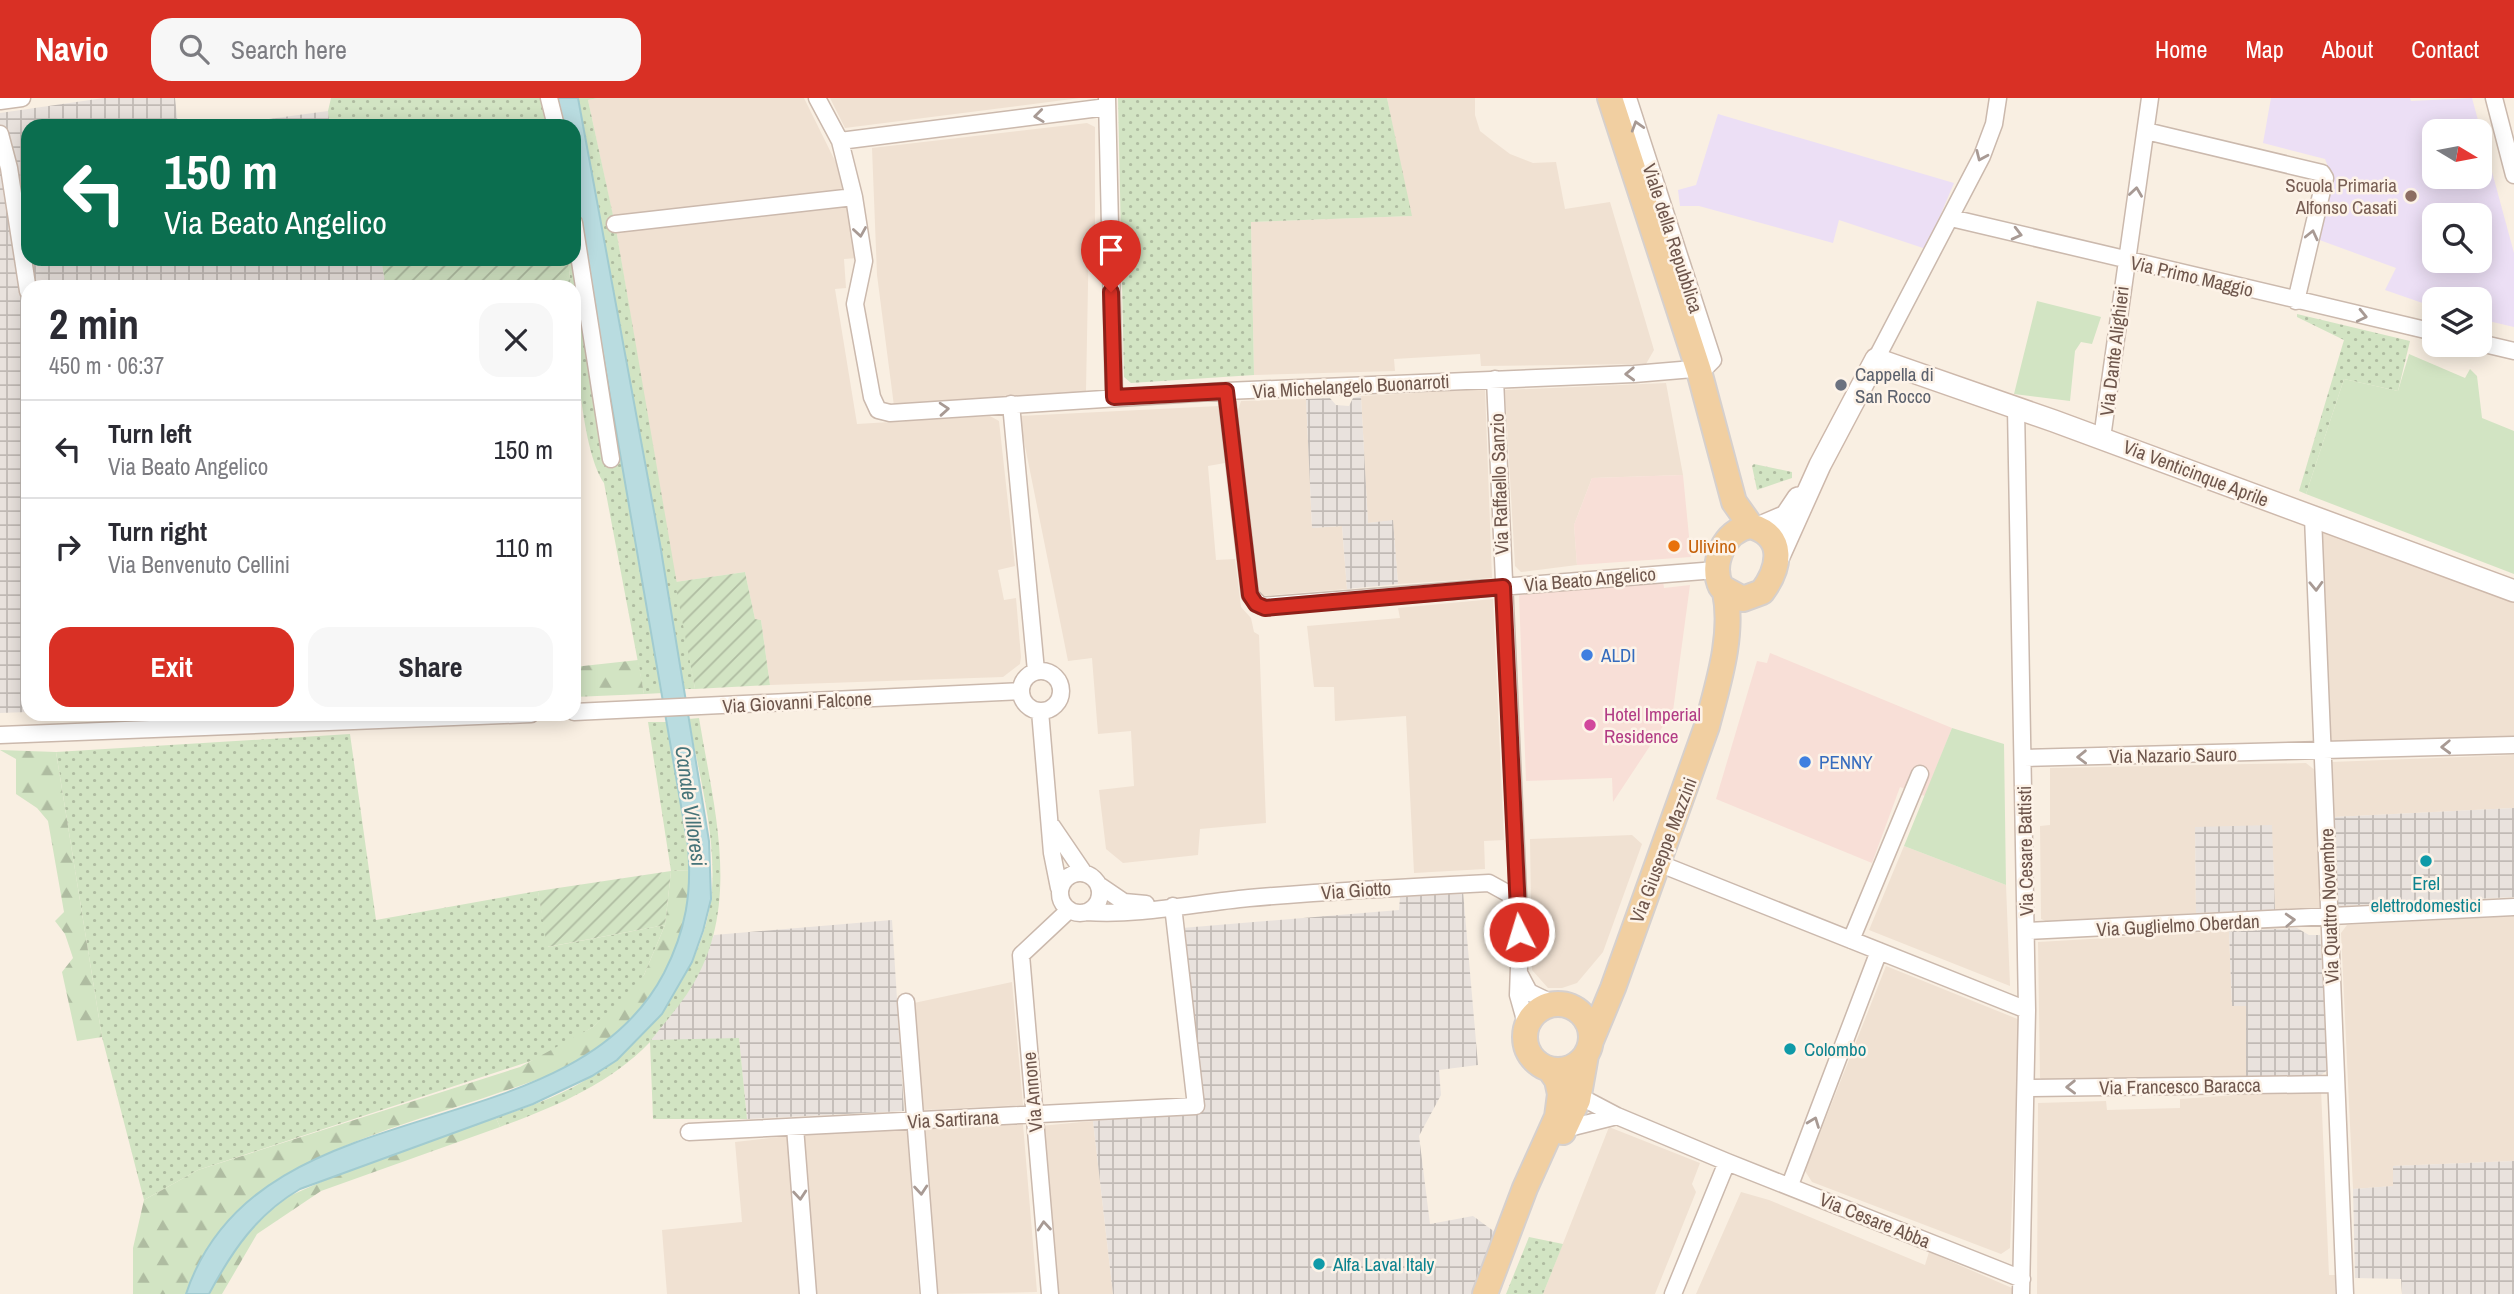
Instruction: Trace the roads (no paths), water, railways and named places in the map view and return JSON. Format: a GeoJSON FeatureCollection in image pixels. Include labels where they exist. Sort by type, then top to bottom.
{"type":"FeatureCollection","features":[{"type":"Feature","properties":{"kind":"main road","name":"Viale della Repubblica"},"geometry":{"type":"LineString","coordinates":[[1610,98],[1699,371],[1716,446],[1734,502],[1754,527]]}},
{"type":"Feature","properties":{"kind":"main road","name":"Via Venticinque Aprile"},"geometry":{"type":"LineString","coordinates":[[1876,359],[2102,438],[2514,591]]}},
{"type":"Feature","properties":{"kind":"main road"},"geometry":{"type":"LineString","coordinates":[[1817,470],[1786,516],[1734,532],[1720,573],[1742,599],[1757,596],[1767,585],[1817,470],[1876,359]]}},
{"type":"Feature","properties":{"kind":"main road","name":"Viale della Repubblica"},"geometry":{"type":"LineString","coordinates":[[1716,446],[1721,508],[1720,573]]}},
{"type":"Feature","properties":{"kind":"main road"},"geometry":{"type":"LineString","coordinates":[[1754,527],[1774,540],[1776,563]]}},
{"type":"Feature","properties":{"kind":"main road","name":"Via Giuseppe Mazzini"},"geometry":{"type":"LineString","coordinates":[[1503,1247],[1565,1129],[1579,1096],[1589,1048],[1614,988],[1631,932],[1697,759],[1718,686],[1728,624],[1720,573]]}},
{"type":"Feature","properties":{"kind":"main road","name":"Via Giuseppe Mazzini"},"geometry":{"type":"LineString","coordinates":[[1718,686],[1757,596]]}},
{"type":"Feature","properties":{"kind":"main road","name":"Via Giuseppe Mazzini"},"geometry":{"type":"LineString","coordinates":[[1563,1006],[1601,984],[1631,932]]}},
{"type":"Feature","properties":{"kind":"main road"},"geometry":{"type":"LineString","coordinates":[[1563,1006],[1587,1021],[1589,1048],[1571,1068],[1550,1070],[1538,1063],[1529,1053],[1525,1040],[1527,1027],[1536,1013],[1563,1006]]}},
{"type":"Feature","properties":{"kind":"main road","name":"Via Giuseppe Mazzini"},"geometry":{"type":"LineString","coordinates":[[1485,1294],[1525,1188],[1557,1117],[1560,1094],[1557,1080],[1550,1070]]}},
{"type":"Feature","properties":{"kind":"street"},"geometry":{"type":"LineString","coordinates":[[0,102],[22,98]]}},
{"type":"Feature","properties":{"kind":"street"},"geometry":{"type":"LineString","coordinates":[[549,98],[554,119]]}},
{"type":"Feature","properties":{"kind":"street"},"geometry":{"type":"LineString","coordinates":[[615,224],[854,197],[840,141],[817,98]]}},
{"type":"Feature","properties":{"kind":"street","name":"Viale della Repubblica"},"geometry":{"type":"LineString","coordinates":[[1628,98],[1713,360],[1699,371]]}},
{"type":"Feature","properties":{"kind":"street"},"geometry":{"type":"LineString","coordinates":[[1876,359],[1982,156],[1994,124],[1998,98]]}},
{"type":"Feature","properties":{"kind":"street","name":"Via Dante Alighieri"},"geometry":{"type":"LineString","coordinates":[[2102,438],[2150,98]]}},
{"type":"Feature","properties":{"kind":"street"},"geometry":{"type":"LineString","coordinates":[[2494,98],[2514,176]]}},
{"type":"Feature","properties":{"kind":"street"},"geometry":{"type":"LineString","coordinates":[[840,141],[1107,103],[1114,397]]}},
{"type":"Feature","properties":{"kind":"street"},"geometry":{"type":"LineString","coordinates":[[2146,131],[2322,173],[2325,178],[2296,301]]}},
{"type":"Feature","properties":{"kind":"street"},"geometry":{"type":"LineString","coordinates":[[0,134],[9,168],[21,246]]}},
{"type":"Feature","properties":{"kind":"street","name":"Via Michelangelo Buonarroti"},"geometry":{"type":"LineString","coordinates":[[854,197],[864,261],[855,304],[872,397],[878,410],[890,413],[1226,391],[1699,371]]}},
{"type":"Feature","properties":{"kind":"street","name":"Via Primo Maggio"},"geometry":{"type":"LineString","coordinates":[[1953,214],[2126,260],[2422,329]]}},
{"type":"Feature","properties":{"kind":"street"},"geometry":{"type":"LineString","coordinates":[[581,266],[611,459]]}},
{"type":"Feature","properties":{"kind":"street"},"geometry":{"type":"LineString","coordinates":[[2492,346],[2514,351]]}},
{"type":"Feature","properties":{"kind":"street","name":"Via Raffaello Sanzio"},"geometry":{"type":"LineString","coordinates":[[1495,379],[1518,995],[1527,1027]]}},
{"type":"Feature","properties":{"kind":"street","name":"Via Beato Angelico"},"geometry":{"type":"LineString","coordinates":[[1226,391],[1250,595],[1256,604],[1265,608],[1503,587],[1720,573]]}},
{"type":"Feature","properties":{"kind":"street"},"geometry":{"type":"LineString","coordinates":[[1011,404],[1036,671]]}},
{"type":"Feature","properties":{"kind":"street","name":"Via Cesare Battisti"},"geometry":{"type":"LineString","coordinates":[[2016,408],[2027,1010],[2022,1286]]}},
{"type":"Feature","properties":{"kind":"street","name":"Via Quattro Novembre"},"geometry":{"type":"LineString","coordinates":[[2313,517],[2345,1294]]}},
{"type":"Feature","properties":{"kind":"street"},"geometry":{"type":"LineString","coordinates":[[1036,671],[1053,674],[1061,689],[1055,704],[1040,711],[1024,702],[1021,691],[1025,678],[1036,671]]}},
{"type":"Feature","properties":{"kind":"street","name":"Via Giovanni Falcone"},"geometry":{"type":"LineString","coordinates":[[581,712],[1021,691]]}},
{"type":"Feature","properties":{"kind":"street"},"geometry":{"type":"LineString","coordinates":[[1040,711],[1052,853],[1061,901],[1077,911],[1099,898],[1099,885],[1084,873],[1065,850],[1051,824]]}},
{"type":"Feature","properties":{"kind":"street"},"geometry":{"type":"LineString","coordinates":[[94,721],[96,731]]}},
{"type":"Feature","properties":{"kind":"street"},"geometry":{"type":"LineString","coordinates":[[0,735],[352,721]]}},
{"type":"Feature","properties":{"kind":"street","name":"Via Nazario Sauro"},"geometry":{"type":"LineString","coordinates":[[2024,758],[2514,745]]}},
{"type":"Feature","properties":{"kind":"street"},"geometry":{"type":"LineString","coordinates":[[1851,940],[1920,774]]}},
{"type":"Feature","properties":{"kind":"street","name":"Via Raffaello Sanzio"},"geometry":{"type":"LineString","coordinates":[[1489,883],[1507,867],[1514,841]]}},
{"type":"Feature","properties":{"kind":"street"},"geometry":{"type":"LineString","coordinates":[[1658,863],[2027,1010]]}},
{"type":"Feature","properties":{"kind":"street"},"geometry":{"type":"LineString","coordinates":[[1059,888],[1066,877],[1084,873]]}},
{"type":"Feature","properties":{"kind":"street"},"geometry":{"type":"LineString","coordinates":[[1489,883],[1509,894],[1517,919]]}},
{"type":"Feature","properties":{"kind":"street","name":"Via Giotto"},"geometry":{"type":"LineString","coordinates":[[1077,911],[1143,912],[1166,906],[1362,889],[1489,883]]}},
{"type":"Feature","properties":{"kind":"street","name":"Via Giotto"},"geometry":{"type":"LineString","coordinates":[[1099,885],[1124,902],[1166,906]]}},
{"type":"Feature","properties":{"kind":"street","name":"Via Sartirana"},"geometry":{"type":"LineString","coordinates":[[689,1132],[1196,1105],[1166,906]]}},
{"type":"Feature","properties":{"kind":"street","name":"Via Guglielmo Oberdan"},"geometry":{"type":"LineString","coordinates":[[2026,931],[2514,907]]}},
{"type":"Feature","properties":{"kind":"street","name":"Via Annone"},"geometry":{"type":"LineString","coordinates":[[1050,1294],[1021,955],[1077,911]]}},
{"type":"Feature","properties":{"kind":"street"},"geometry":{"type":"LineString","coordinates":[[1790,1185],[1878,951]]}},
{"type":"Feature","properties":{"kind":"street"},"geometry":{"type":"LineString","coordinates":[[1519,971],[1529,992],[1563,1006]]}},
{"type":"Feature","properties":{"kind":"street"},"geometry":{"type":"LineString","coordinates":[[906,1002],[929,1294]]}},
{"type":"Feature","properties":{"kind":"street","name":"Via Francesco Baracca"},"geometry":{"type":"LineString","coordinates":[[2025,1088],[2335,1084]]}},
{"type":"Feature","properties":{"kind":"street","name":"Via Cesare Abba"},"geometry":{"type":"LineString","coordinates":[[1579,1096],[1617,1116],[1727,1163],[1790,1185],[2022,1286]]}},
{"type":"Feature","properties":{"kind":"street"},"geometry":{"type":"LineString","coordinates":[[1565,1129],[1597,1118],[1617,1116]]}},
{"type":"Feature","properties":{"kind":"street"},"geometry":{"type":"LineString","coordinates":[[795,1127],[808,1294]]}},
{"type":"Feature","properties":{"kind":"street"},"geometry":{"type":"LineString","coordinates":[[1673,1294],[1727,1163]]}},
{"type":"Feature","properties":{"kind":"water","name":"Canale Villoresi"},"geometry":{"type":"Polygon","coordinates":[[[557,98],[578,98],[660,544],[709,841],[711,899],[703,931],[692,962],[662,1014],[617,1060],[592,1076],[533,1104],[300,1189],[258,1222],[237,1248],[209,1294],[186,1294],[223,1227],[277,1180],[343,1147],[489,1099],[559,1070],[619,1030],[664,973],[678,942],[688,895],[688,846],[581,228],[581,119],[562,119],[557,98]]]}},
{"type":"Feature","properties":{"kind":"place","name":"Scuola Primaria Alfonso Casati"},"geometry":{"type":"Point","coordinates":[2411,196]}},
{"type":"Feature","properties":{"kind":"place","name":"Cappella di San Rocco"},"geometry":{"type":"Point","coordinates":[1841,385]}},
{"type":"Feature","properties":{"kind":"place","name":"Ulivino"},"geometry":{"type":"Point","coordinates":[1674,546]}},
{"type":"Feature","properties":{"kind":"place","name":"ALDI"},"geometry":{"type":"Point","coordinates":[1587,655]}},
{"type":"Feature","properties":{"kind":"place","name":"Hotel Imperial Residence"},"geometry":{"type":"Point","coordinates":[1590,725]}},
{"type":"Feature","properties":{"kind":"place","name":"PENNY"},"geometry":{"type":"Point","coordinates":[1805,762]}},
{"type":"Feature","properties":{"kind":"place","name":"Erel elettrodomestici"},"geometry":{"type":"Point","coordinates":[2426,861]}},
{"type":"Feature","properties":{"kind":"place","name":"Colombo"},"geometry":{"type":"Point","coordinates":[1790,1049]}},
{"type":"Feature","properties":{"kind":"place","name":"Alfa Laval Italy"},"geometry":{"type":"Point","coordinates":[1319,1264]}}]}
